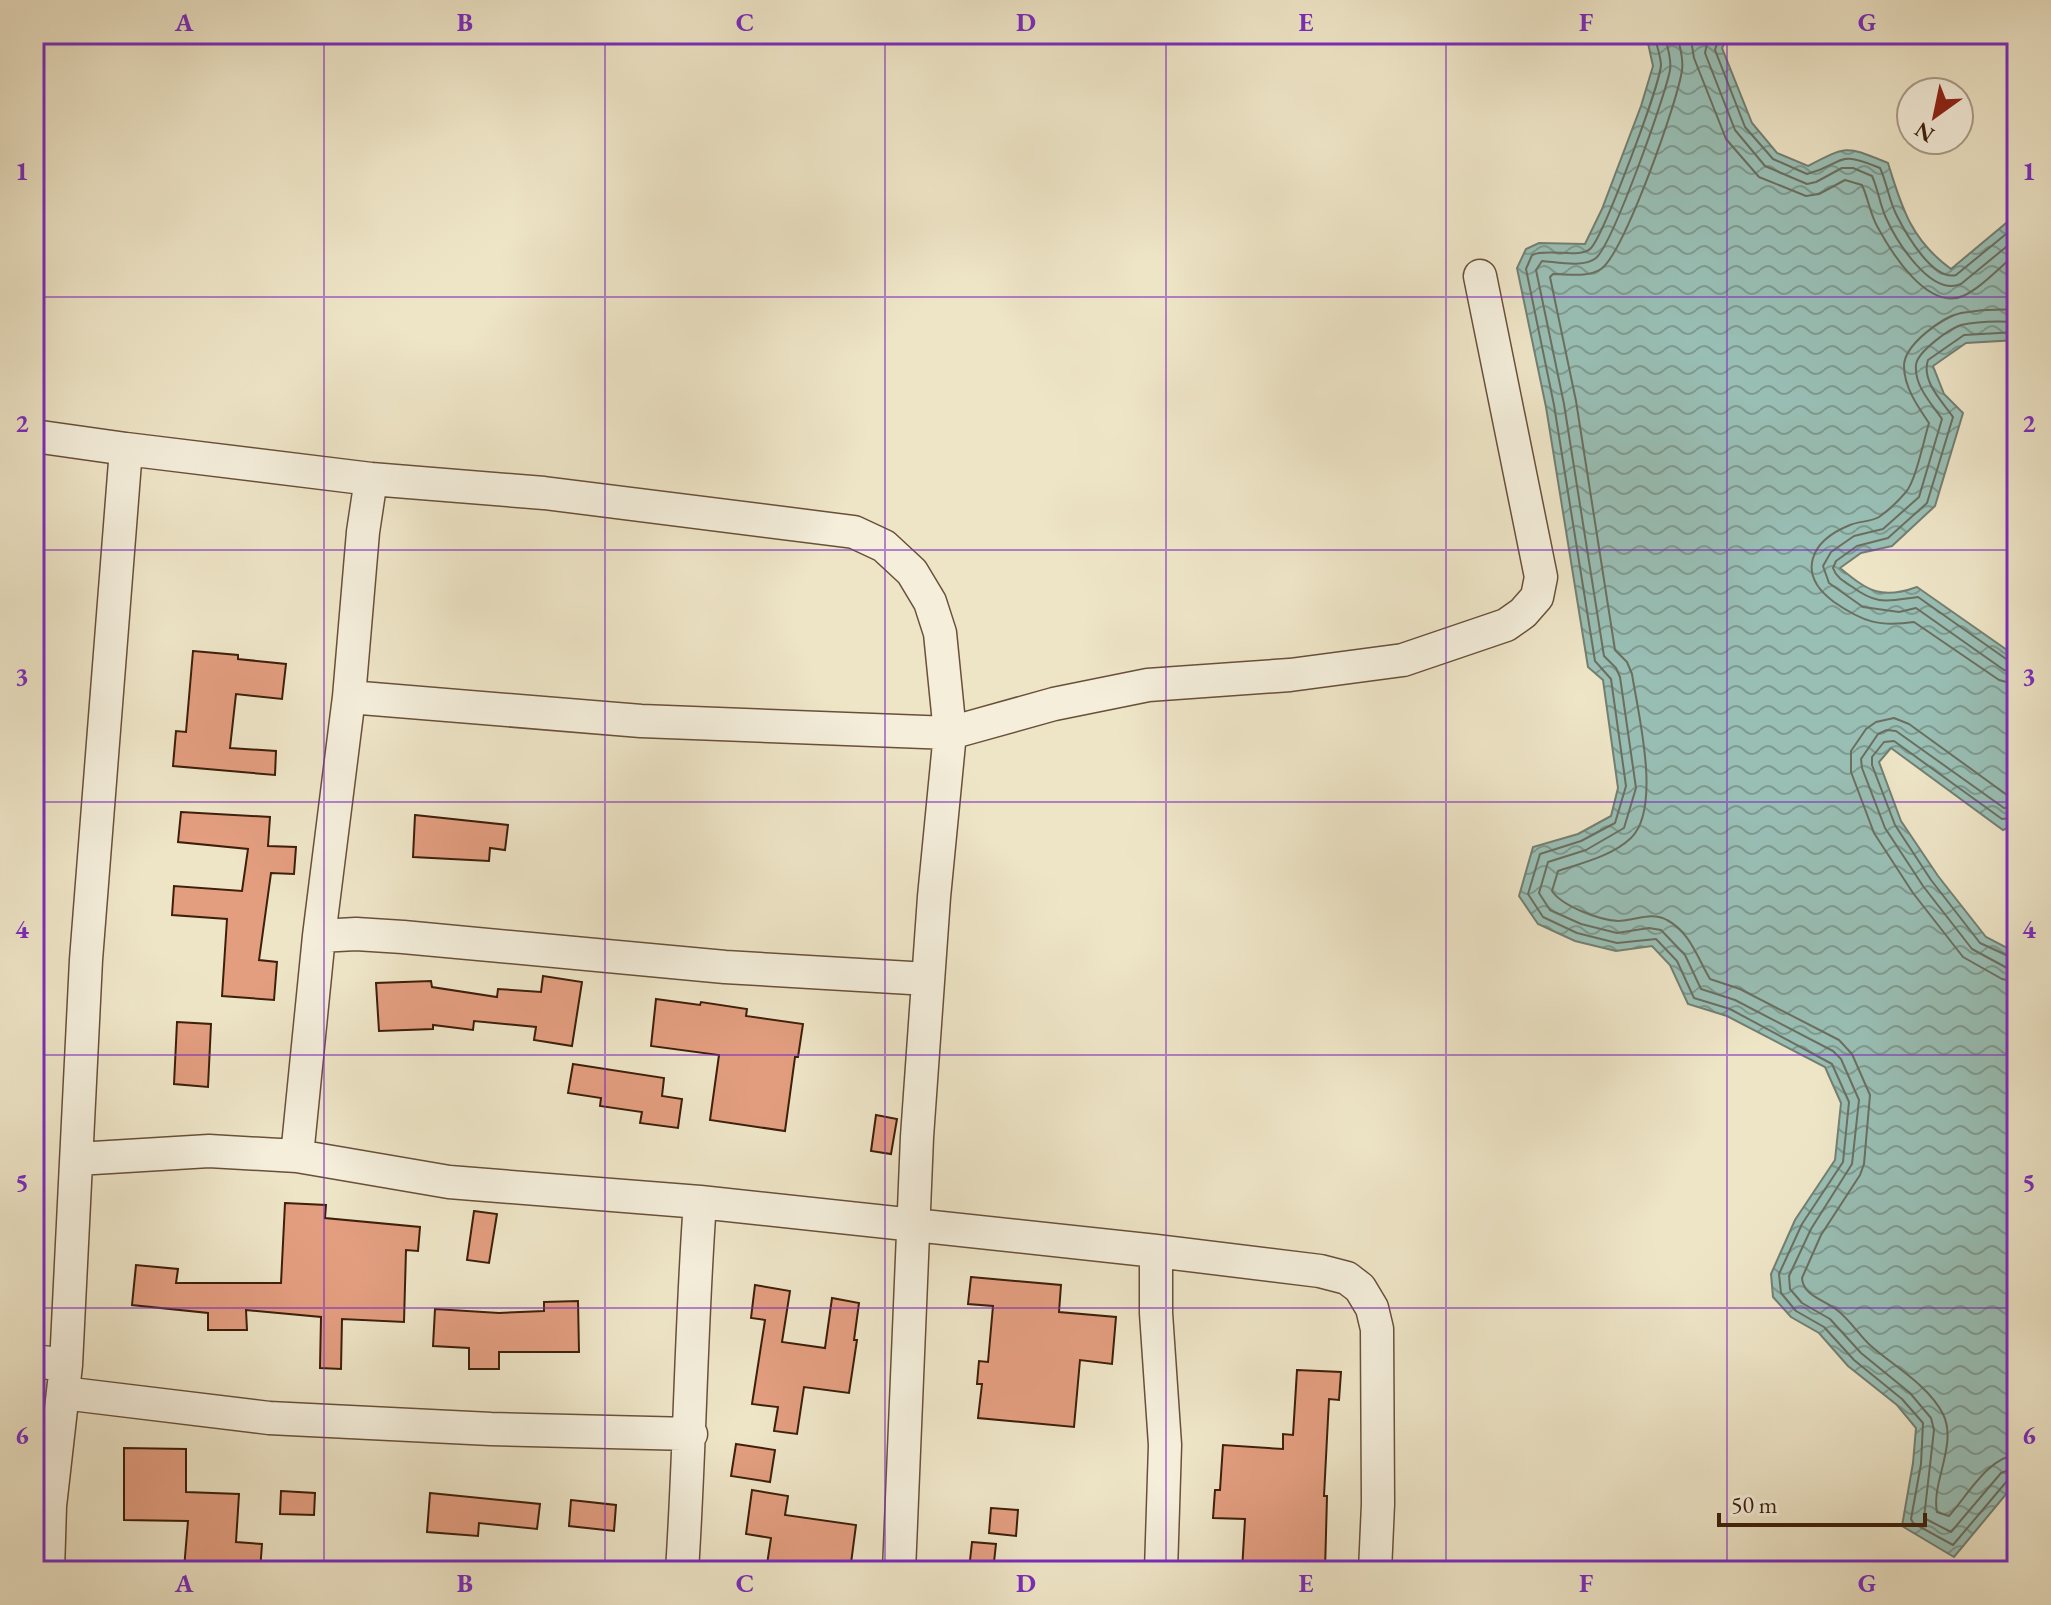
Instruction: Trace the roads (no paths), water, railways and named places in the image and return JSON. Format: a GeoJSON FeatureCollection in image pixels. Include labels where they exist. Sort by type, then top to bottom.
{"type":"FeatureCollection","features":[{"type":"Feature","properties":{"kind":"street"},"geometry":{"type":"LineString","coordinates":[[349,697],[641,721],[950,733],[1054,704],[1148,685],[1290,675],[1403,660],[1506,625],[1523,613],[1537,597],[1541,577],[1480,276]]}},
{"type":"Feature","properties":{"kind":"street"},"geometry":{"type":"LineString","coordinates":[[34,436],[371,479],[544,493],[854,532],[884,546],[912,572],[930,602],[940,633],[950,733],[928,979],[899,1571]]}},
{"type":"Feature","properties":{"kind":"street"},"geometry":{"type":"LineString","coordinates":[[48,1571],[50,1506],[64,1379],[86,960],[126,449]]}},
{"type":"Feature","properties":{"kind":"street"},"geometry":{"type":"LineString","coordinates":[[297,1156],[371,479]]}},
{"type":"Feature","properties":{"kind":"street"},"geometry":{"type":"LineString","coordinates":[[319,936],[356,934],[403,937],[725,967],[928,979]]}},
{"type":"Feature","properties":{"kind":"street"},"geometry":{"type":"LineString","coordinates":[[77,1159],[209,1151],[297,1156],[449,1182],[700,1202],[1156,1251],[1320,1271],[1347,1278],[1360,1288],[1372,1308],[1377,1329],[1378,1504],[1375,1571]]}},
{"type":"Feature","properties":{"kind":"street"},"geometry":{"type":"LineString","coordinates":[[682,1571],[691,1434],[691,1321],[700,1202]]}},
{"type":"Feature","properties":{"kind":"street"},"geometry":{"type":"LineString","coordinates":[[1156,1251],[1156,1313],[1165,1445],[1161,1571]]}},
{"type":"Feature","properties":{"kind":"street"},"geometry":{"type":"LineString","coordinates":[[34,1361],[64,1379],[269,1418],[491,1429],[691,1434]]}},
{"type":"Feature","properties":{"kind":"water"},"geometry":{"type":"Polygon","coordinates":[[[1646,34],[1729,34],[1722,48],[1752,123],[1777,153],[1808,166],[1847,150],[1888,163],[1917,235],[1951,269],[2017,214],[2017,340],[1966,343],[1933,366],[1944,394],[1963,413],[1935,506],[1892,546],[1861,553],[1840,568],[1867,588],[1884,593],[1917,587],[2017,657],[2017,824],[2003,830],[1891,748],[1879,762],[1901,821],[1938,876],[1986,937],[2017,953],[2017,1481],[1954,1557],[1902,1526],[1916,1428],[1897,1405],[1848,1366],[1819,1333],[1791,1317],[1773,1297],[1771,1274],[1795,1220],[1835,1160],[1841,1103],[1825,1067],[1727,1016],[1688,1004],[1670,965],[1652,946],[1616,951],[1575,941],[1538,924],[1519,896],[1533,847],[1578,834],[1611,816],[1618,788],[1603,680],[1588,667],[1546,407],[1517,268],[1526,249],[1539,243],[1585,244],[1602,209],[1653,66],[1646,34]]]}}]}
